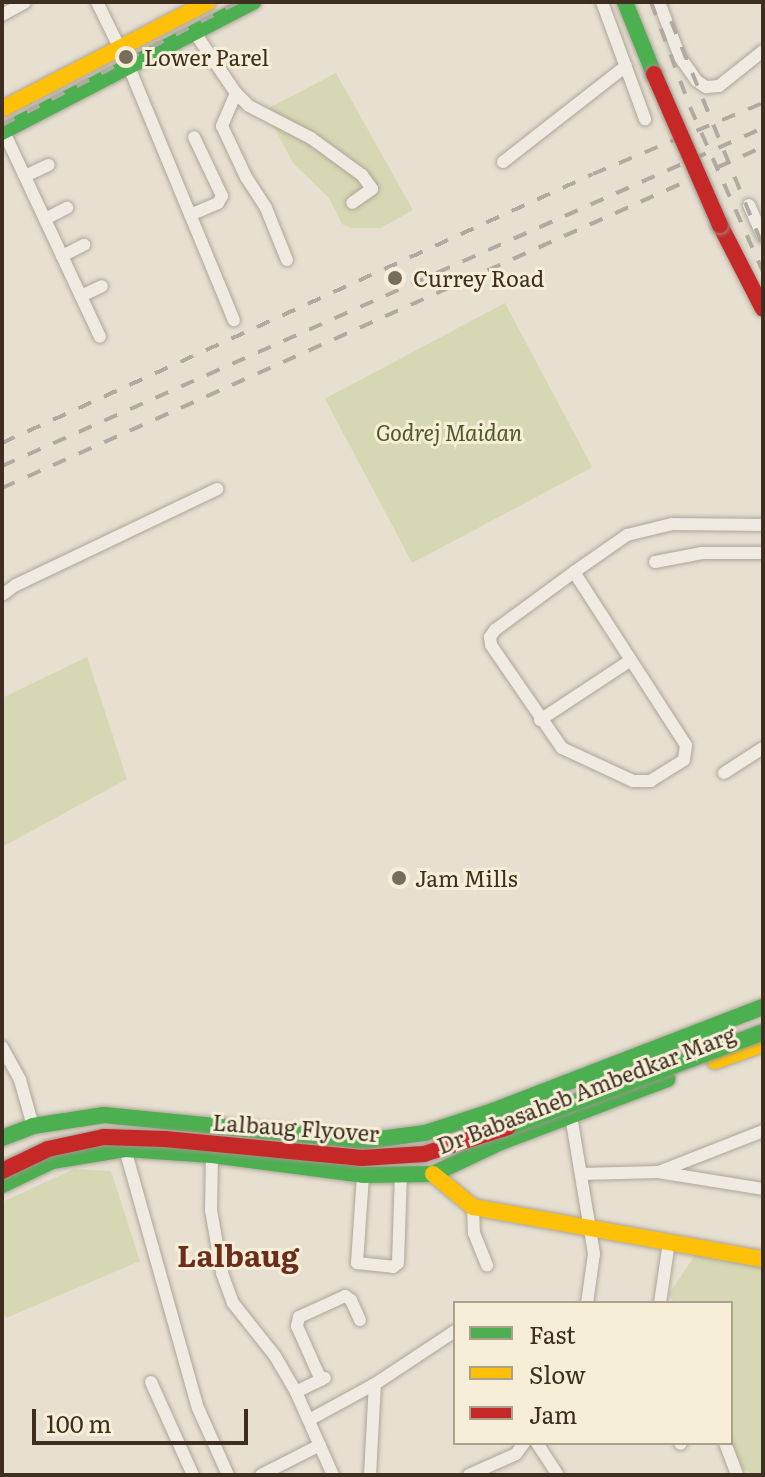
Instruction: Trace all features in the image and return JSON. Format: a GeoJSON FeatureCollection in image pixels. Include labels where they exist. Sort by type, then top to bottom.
{"type":"FeatureCollection","features":[{"type":"Feature","properties":{"kind":"main road"},"geometry":{"type":"LineString","coordinates":[[2,109],[208,2]]}},
{"type":"Feature","properties":{"kind":"main road"},"geometry":{"type":"LineString","coordinates":[[3,132],[253,2]]}},
{"type":"Feature","properties":{"kind":"main road"},"geometry":{"type":"LineString","coordinates":[[625,2],[684,147],[763,309]]}},
{"type":"Feature","properties":{"kind":"main road","name":"Dr Babasaheb Ambedkar Marg"},"geometry":{"type":"LineString","coordinates":[[4,1133],[104,1115],[365,1141],[425,1133],[493,1111],[763,1007]]}},
{"type":"Feature","properties":{"kind":"main road","name":"Lalbaug Flyover"},"geometry":{"type":"LineString","coordinates":[[2,1161],[41,1143],[102,1130],[166,1132],[362,1150],[420,1146],[490,1125],[763,1023]]}},
{"type":"Feature","properties":{"kind":"main road","name":"Lalbaug Flyover"},"geometry":{"type":"LineString","coordinates":[[2,1171],[48,1149],[104,1137],[165,1139],[362,1158],[424,1154],[497,1131],[763,1032]]}},
{"type":"Feature","properties":{"kind":"main road","name":"Dr Babasaheb Ambedkar Marg"},"geometry":{"type":"LineString","coordinates":[[2,1185],[52,1161],[125,1149],[212,1155],[363,1175],[433,1174],[501,1142],[763,1044]]}},
{"type":"Feature","properties":{"kind":"main road"},"geometry":{"type":"LineString","coordinates":[[4,1133],[40,1167]]}},
{"type":"Feature","properties":{"kind":"main road"},"geometry":{"type":"LineString","coordinates":[[433,1174],[473,1207],[763,1259]]}},
{"type":"Feature","properties":{"kind":"street"},"geometry":{"type":"LineString","coordinates":[[2,15],[25,2]]}},
{"type":"Feature","properties":{"kind":"street"},"geometry":{"type":"LineString","coordinates":[[97,2],[121,48],[234,320]]}},
{"type":"Feature","properties":{"kind":"street"},"geometry":{"type":"LineString","coordinates":[[602,2],[645,119]]}},
{"type":"Feature","properties":{"kind":"street"},"geometry":{"type":"LineString","coordinates":[[659,2],[680,57],[697,81],[706,87],[719,86],[763,51]]}},
{"type":"Feature","properties":{"kind":"street"},"geometry":{"type":"LineString","coordinates":[[195,33],[236,93],[249,106],[311,138],[372,185],[371,193],[352,203]]}},
{"type":"Feature","properties":{"kind":"street"},"geometry":{"type":"LineString","coordinates":[[503,162],[626,66]]}},
{"type":"Feature","properties":{"kind":"street"},"geometry":{"type":"LineString","coordinates":[[236,93],[222,126],[246,177],[266,208],[287,260]]}},
{"type":"Feature","properties":{"kind":"street"},"geometry":{"type":"LineString","coordinates":[[3,132],[100,337]]}},
{"type":"Feature","properties":{"kind":"street"},"geometry":{"type":"LineString","coordinates":[[190,215],[218,203],[222,196],[194,137]]}},
{"type":"Feature","properties":{"kind":"street"},"geometry":{"type":"LineString","coordinates":[[25,176],[49,165]]}},
{"type":"Feature","properties":{"kind":"street"},"geometry":{"type":"LineString","coordinates":[[749,205],[763,237]]}},
{"type":"Feature","properties":{"kind":"street"},"geometry":{"type":"LineString","coordinates":[[45,219],[67,208]]}},
{"type":"Feature","properties":{"kind":"street"},"geometry":{"type":"LineString","coordinates":[[62,256],[84,245]]}},
{"type":"Feature","properties":{"kind":"street"},"geometry":{"type":"LineString","coordinates":[[81,296],[102,286]]}},
{"type":"Feature","properties":{"kind":"street"},"geometry":{"type":"LineString","coordinates":[[2,595],[16,585],[217,489]]}},
{"type":"Feature","properties":{"kind":"street"},"geometry":{"type":"LineString","coordinates":[[574,572],[686,745],[684,760],[651,781],[633,781],[594,766],[562,748],[491,645],[490,637],[574,572],[627,535],[672,524],[763,525]]}},
{"type":"Feature","properties":{"kind":"street"},"geometry":{"type":"LineString","coordinates":[[655,562],[702,553],[763,553]]}},
{"type":"Feature","properties":{"kind":"street"},"geometry":{"type":"LineString","coordinates":[[540,720],[631,660]]}},
{"type":"Feature","properties":{"kind":"street"},"geometry":{"type":"LineString","coordinates":[[724,773],[763,748]]}},
{"type":"Feature","properties":{"kind":"street"},"geometry":{"type":"LineString","coordinates":[[2,1047],[20,1080],[33,1126]]}},
{"type":"Feature","properties":{"kind":"street"},"geometry":{"type":"LineString","coordinates":[[571,1116],[594,1254],[587,1301]]}},
{"type":"Feature","properties":{"kind":"street"},"geometry":{"type":"LineString","coordinates":[[658,1172],[763,1131]]}},
{"type":"Feature","properties":{"kind":"street"},"geometry":{"type":"LineString","coordinates":[[125,1149],[198,1408],[228,1475]]}},
{"type":"Feature","properties":{"kind":"street"},"geometry":{"type":"LineString","coordinates":[[212,1155],[211,1210],[222,1273],[233,1303],[275,1356],[296,1392],[333,1475]]}},
{"type":"Feature","properties":{"kind":"street"},"geometry":{"type":"LineString","coordinates":[[582,1174],[658,1172],[763,1189]]}},
{"type":"Feature","properties":{"kind":"street"},"geometry":{"type":"LineString","coordinates":[[363,1175],[357,1263],[393,1267],[398,1263],[401,1174]]}},
{"type":"Feature","properties":{"kind":"street"},"geometry":{"type":"LineString","coordinates":[[473,1207],[474,1233],[487,1266]]}},
{"type":"Feature","properties":{"kind":"street"},"geometry":{"type":"LineString","coordinates":[[660,1301],[669,1242]]}},
{"type":"Feature","properties":{"kind":"street"},"geometry":{"type":"LineString","coordinates":[[296,1392],[323,1379],[297,1326],[299,1317],[345,1296],[351,1300],[360,1320]]}},
{"type":"Feature","properties":{"kind":"street"},"geometry":{"type":"LineString","coordinates":[[309,1420],[375,1384],[453,1332]]}},
{"type":"Feature","properties":{"kind":"street"},"geometry":{"type":"LineString","coordinates":[[151,1382],[188,1473]]}},
{"type":"Feature","properties":{"kind":"street"},"geometry":{"type":"LineString","coordinates":[[370,1475],[375,1384]]}},
{"type":"Feature","properties":{"kind":"street"},"geometry":{"type":"LineString","coordinates":[[261,1475],[320,1445]]}},
{"type":"Feature","properties":{"kind":"street"},"geometry":{"type":"LineString","coordinates":[[469,1475],[516,1454],[523,1445]]}},
{"type":"Feature","properties":{"kind":"street"},"geometry":{"type":"LineString","coordinates":[[538,1445],[557,1474]]}},
{"type":"Feature","properties":{"kind":"street"},"geometry":{"type":"LineString","coordinates":[[726,1445],[737,1475]]}},
{"type":"Feature","properties":{"kind":"green space"},"geometry":{"type":"Polygon","coordinates":[[[336,73],[413,210],[381,228],[351,228],[342,224],[329,198],[293,163],[265,110],[336,73]]]}},
{"type":"Feature","properties":{"kind":"green space","name":"Godrej Maidan"},"geometry":{"type":"Polygon","coordinates":[[[505,303],[592,467],[412,563],[325,399],[505,303]]]}},
{"type":"Feature","properties":{"kind":"green space"},"geometry":{"type":"Polygon","coordinates":[[[87,657],[127,779],[2,847],[2,698],[87,657]]]}},
{"type":"Feature","properties":{"kind":"green space"},"geometry":{"type":"Polygon","coordinates":[[[74,1169],[111,1171],[140,1261],[6,1318],[2,1310],[2,1202],[74,1169]]]}},
{"type":"Feature","properties":{"kind":"green space"},"geometry":{"type":"Polygon","coordinates":[[[695,1255],[763,1267],[763,1475],[753,1475],[742,1468],[732,1445],[733,1301],[672,1301],[669,1294],[695,1255]]]}},
{"type":"Feature","properties":{"kind":"railway"},"geometry":{"type":"LineString","coordinates":[[2,125],[238,2]]}},
{"type":"Feature","properties":{"kind":"railway"},"geometry":{"type":"LineString","coordinates":[[651,2],[690,107],[763,272]]}},
{"type":"Feature","properties":{"kind":"railway"},"geometry":{"type":"LineString","coordinates":[[671,21],[763,246]]}},
{"type":"Feature","properties":{"kind":"railway"},"geometry":{"type":"LineString","coordinates":[[2,443],[593,174],[763,103]]}},
{"type":"Feature","properties":{"kind":"railway"},"geometry":{"type":"LineString","coordinates":[[2,466],[763,128]]}},
{"type":"Feature","properties":{"kind":"railway"},"geometry":{"type":"LineString","coordinates":[[2,488],[763,147]]}},
{"type":"Feature","properties":{"kind":"traffic: fast"},"geometry":{"type":"LineString","coordinates":[[2,132],[253,2]]}},
{"type":"Feature","properties":{"kind":"traffic: fast"},"geometry":{"type":"LineString","coordinates":[[625,2],[654,74]]}},
{"type":"Feature","properties":{"kind":"traffic: fast"},"geometry":{"type":"LineString","coordinates":[[2,1138],[33,1126],[104,1115],[365,1141],[425,1133],[493,1111],[763,1007]]}},
{"type":"Feature","properties":{"kind":"traffic: fast"},"geometry":{"type":"LineString","coordinates":[[508,1127],[763,1032]]}},
{"type":"Feature","properties":{"kind":"traffic: fast"},"geometry":{"type":"LineString","coordinates":[[2,1185],[52,1161],[125,1149],[212,1155],[363,1175],[433,1174],[501,1142],[668,1079]]}},
{"type":"Feature","properties":{"kind":"traffic: slow"},"geometry":{"type":"LineString","coordinates":[[2,109],[208,2]]}},
{"type":"Feature","properties":{"kind":"traffic: slow"},"geometry":{"type":"LineString","coordinates":[[715,1061],[763,1044]]}},
{"type":"Feature","properties":{"kind":"traffic: slow"},"geometry":{"type":"LineString","coordinates":[[433,1174],[473,1207],[763,1259]]}},
{"type":"Feature","properties":{"kind":"traffic: jam"},"geometry":{"type":"LineString","coordinates":[[654,74],[720,225]]}},
{"type":"Feature","properties":{"kind":"traffic: jam"},"geometry":{"type":"LineString","coordinates":[[720,225],[763,309]]}},
{"type":"Feature","properties":{"kind":"traffic: jam"},"geometry":{"type":"LineString","coordinates":[[2,1171],[48,1149],[104,1137],[165,1139],[362,1158],[424,1154],[508,1127]]}},
{"type":"Feature","properties":{"kind":"place","name":"Lower Parel"},"geometry":{"type":"Point","coordinates":[126,57]}},
{"type":"Feature","properties":{"kind":"place","name":"Currey Road"},"geometry":{"type":"Point","coordinates":[395,278]}},
{"type":"Feature","properties":{"kind":"place","name":"Jam Mills"},"geometry":{"type":"Point","coordinates":[399,878]}},
{"type":"Feature","properties":{"kind":"district","name":"Lalbaug"},"geometry":{"type":"Point","coordinates":[238,1254]}}]}
